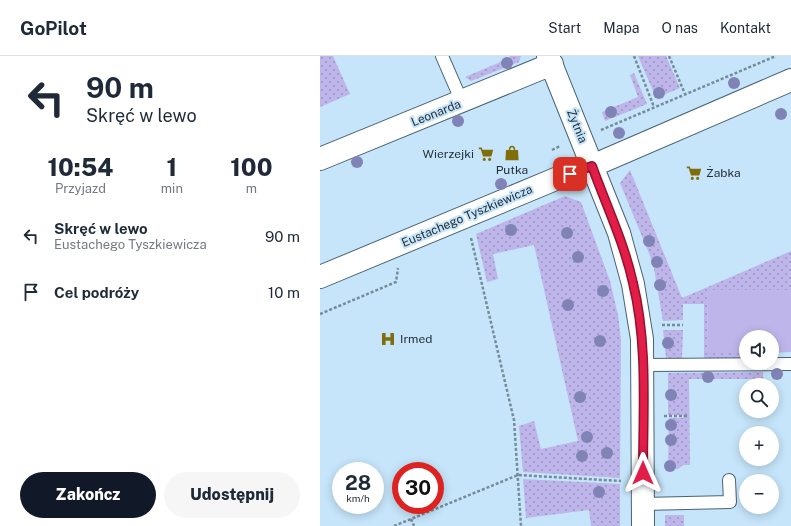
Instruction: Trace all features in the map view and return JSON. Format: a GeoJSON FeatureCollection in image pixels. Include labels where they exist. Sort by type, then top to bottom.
{"type":"FeatureCollection","features":[{"type":"Feature","properties":{"kind":"street","name":"Leonarda"},"geometry":{"type":"LineString","coordinates":[[320,159],[462,102],[550,60]]}},
{"type":"Feature","properties":{"kind":"street","name":"Żytnia"},"geometry":{"type":"LineString","coordinates":[[550,60],[619,234],[633,284],[642,339],[643,526]]}},
{"type":"Feature","properties":{"kind":"street","name":"Eustachego Tyszkiewicza"},"geometry":{"type":"LineString","coordinates":[[320,277],[558,178],[592,166],[791,80]]}},
{"type":"Feature","properties":{"kind":"lane"},"geometry":{"type":"LineString","coordinates":[[442,56],[462,102]]}},
{"type":"Feature","properties":{"kind":"lane"},"geometry":{"type":"LineString","coordinates":[[642,365],[791,364]]}},
{"type":"Feature","properties":{"kind":"lane"},"geometry":{"type":"LineString","coordinates":[[643,504],[730,502],[729,480]]}},
{"type":"Feature","properties":{"kind":"path"},"geometry":{"type":"LineString","coordinates":[[634,56],[654,107]]}},
{"type":"Feature","properties":{"kind":"path"},"geometry":{"type":"LineString","coordinates":[[669,56],[685,94]]}},
{"type":"Feature","properties":{"kind":"path"},"geometry":{"type":"LineString","coordinates":[[600,130],[776,56]]}},
{"type":"Feature","properties":{"kind":"path"},"geometry":{"type":"LineString","coordinates":[[471,236],[514,420],[521,526]]}},
{"type":"Feature","properties":{"kind":"path"},"geometry":{"type":"LineString","coordinates":[[658,326],[683,325]]}},
{"type":"Feature","properties":{"kind":"path"},"geometry":{"type":"LineString","coordinates":[[662,416],[690,416]]}},
{"type":"Feature","properties":{"kind":"path"},"geometry":{"type":"LineString","coordinates":[[394,526],[518,475],[624,482],[624,474]]}},
{"type":"Feature","properties":{"kind":"path"},"geometry":{"type":"LineString","coordinates":[[411,519],[414,526]]}},
{"type":"Feature","properties":{"kind":"shaded area"},"geometry":{"type":"Polygon","coordinates":[[[320,56],[333,56],[350,94],[320,107],[320,56]]]}},
{"type":"Feature","properties":{"kind":"shaded area"},"geometry":{"type":"Polygon","coordinates":[[[510,56],[521,56],[519,62],[471,81],[465,77],[510,58],[510,56]]]}},
{"type":"Feature","properties":{"kind":"shaded area"},"geometry":{"type":"Polygon","coordinates":[[[638,56],[666,56],[680,88],[656,98],[638,56]]]}},
{"type":"Feature","properties":{"kind":"shaded area"},"geometry":{"type":"Polygon","coordinates":[[[634,73],[647,104],[605,121],[602,112],[638,97],[630,75],[634,73]]]}},
{"type":"Feature","properties":{"kind":"shaded area"},"geometry":{"type":"Polygon","coordinates":[[[630,170],[682,298],[791,251],[791,290],[707,291],[708,353],[739,353],[739,359],[704,359],[704,304],[683,304],[683,320],[663,321],[653,263],[620,183],[630,170]]]}},
{"type":"Feature","properties":{"kind":"shaded area"},"geometry":{"type":"Polygon","coordinates":[[[565,196],[581,202],[610,281],[618,315],[621,339],[620,478],[523,472],[519,426],[534,421],[541,449],[578,441],[534,245],[493,254],[498,279],[487,282],[476,234],[565,196]]]}},
{"type":"Feature","properties":{"kind":"shaded area"},"geometry":{"type":"Polygon","coordinates":[[[707,290],[791,290],[791,352],[779,353],[779,330],[739,330],[739,353],[708,353],[707,290]]]}},
{"type":"Feature","properties":{"kind":"shaded area"},"geometry":{"type":"Polygon","coordinates":[[[663,330],[683,330],[682,359],[666,358],[663,330]]]}},
{"type":"Feature","properties":{"kind":"shaded area"},"geometry":{"type":"Polygon","coordinates":[[[763,372],[763,378],[689,379],[690,465],[683,465],[678,469],[668,469],[669,418],[683,418],[683,415],[668,415],[668,373],[763,372]]]}},
{"type":"Feature","properties":{"kind":"shaded area"},"geometry":{"type":"Polygon","coordinates":[[[523,479],[620,484],[620,526],[591,526],[589,510],[526,518],[523,479]]]}},
{"type":"Feature","properties":{"kind":"shaded area"},"geometry":{"type":"Polygon","coordinates":[[[665,515],[684,515],[684,526],[665,526],[665,515]]]}},
{"type":"Feature","properties":{"kind":"place","name":"Putka"},"geometry":{"type":"Point","coordinates":[512,153]}},
{"type":"Feature","properties":{"kind":"place","name":"Wierzejki"},"geometry":{"type":"Point","coordinates":[486,154]}},
{"type":"Feature","properties":{"kind":"place","name":"Żabka"},"geometry":{"type":"Point","coordinates":[694,173]}},
{"type":"Feature","properties":{"kind":"place","name":"Irmed"},"geometry":{"type":"Point","coordinates":[388,339]}},
{"type":"Feature","properties":{"kind":"route"},"geometry":{"type":"LineString","coordinates":[[570,174],[592,166],[619,234],[633,284],[642,339],[643,473]]}}]}
